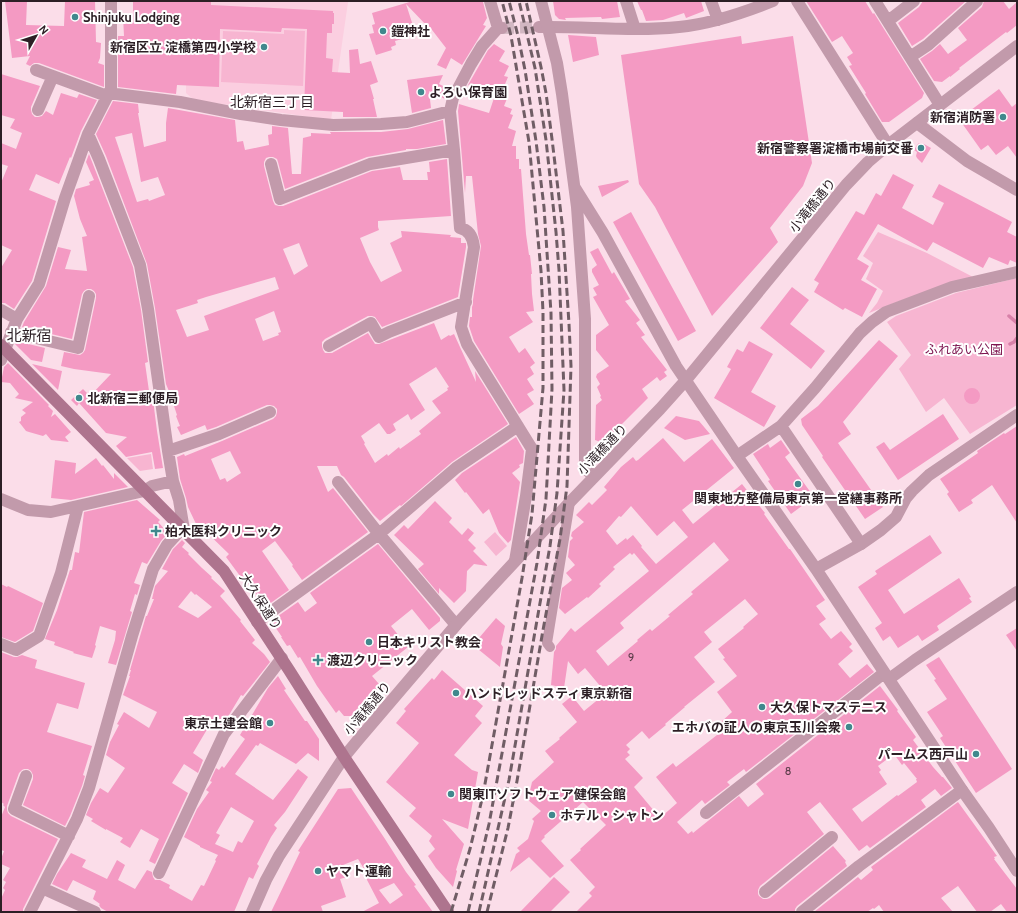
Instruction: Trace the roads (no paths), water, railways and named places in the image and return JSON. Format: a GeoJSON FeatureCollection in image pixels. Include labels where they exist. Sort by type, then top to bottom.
{"type":"FeatureCollection","features":[{"type":"Feature","properties":{"kind":"main road","name":"大久保通り"},"geometry":{"type":"LineString","coordinates":[[2,352],[224,571],[282,658],[344,757],[446,911]]}},
{"type":"Feature","properties":{"kind":"street"},"geometry":{"type":"LineString","coordinates":[[2,352],[17,319],[39,284],[65,198],[88,134],[111,89],[111,1]]}},
{"type":"Feature","properties":{"kind":"street"},"geometry":{"type":"LineString","coordinates":[[490,1],[500,28],[482,46],[471,64],[453,98],[450,111],[460,228],[467,230],[472,236],[474,247],[462,327],[467,344],[532,449],[515,561]]}},
{"type":"Feature","properties":{"kind":"street"},"geometry":{"type":"LineString","coordinates":[[541,1],[543,27],[557,63],[575,188],[586,319],[585,468],[594,477]]}},
{"type":"Feature","properties":{"kind":"street"},"geometry":{"type":"LineString","coordinates":[[626,1],[635,29]]}},
{"type":"Feature","properties":{"kind":"street"},"geometry":{"type":"LineString","coordinates":[[711,1],[718,20]]}},
{"type":"Feature","properties":{"kind":"street"},"geometry":{"type":"LineString","coordinates":[[543,27],[635,29],[680,27],[718,20],[773,1]]}},
{"type":"Feature","properties":{"kind":"street"},"geometry":{"type":"LineString","coordinates":[[797,1],[888,146]]}},
{"type":"Feature","properties":{"kind":"street"},"geometry":{"type":"LineString","coordinates":[[876,1],[940,105]]}},
{"type":"Feature","properties":{"kind":"street"},"geometry":{"type":"LineString","coordinates":[[888,21],[914,1]]}},
{"type":"Feature","properties":{"kind":"street"},"geometry":{"type":"LineString","coordinates":[[910,57],[928,45],[977,1]]}},
{"type":"Feature","properties":{"kind":"street","name":"小滝橋通り"},"geometry":{"type":"LineString","coordinates":[[252,912],[266,880],[279,856],[344,757],[456,625],[570,502],[664,405],[846,185],[868,162],[1017,46]]}},
{"type":"Feature","properties":{"kind":"street"},"geometry":{"type":"LineString","coordinates":[[36,70],[53,76],[79,80],[108,94],[180,102],[281,120],[333,125],[381,124],[407,122],[450,111]]}},
{"type":"Feature","properties":{"kind":"street"},"geometry":{"type":"LineString","coordinates":[[45,104],[53,76]]}},
{"type":"Feature","properties":{"kind":"street"},"geometry":{"type":"LineString","coordinates":[[917,124],[967,161],[1017,190]]}},
{"type":"Feature","properties":{"kind":"street"},"geometry":{"type":"LineString","coordinates":[[30,912],[69,836],[89,788],[132,636],[153,569],[167,545],[178,533],[184,530],[168,451],[148,309],[140,265],[88,134]]}},
{"type":"Feature","properties":{"kind":"street"},"geometry":{"type":"LineString","coordinates":[[271,164],[280,199],[370,164],[454,150]]}},
{"type":"Feature","properties":{"kind":"street"},"geometry":{"type":"LineString","coordinates":[[575,188],[604,232],[676,366],[816,569],[1017,871]]}},
{"type":"Feature","properties":{"kind":"street"},"geometry":{"type":"LineString","coordinates":[[737,456],[781,426],[815,388],[860,333],[886,312],[952,287],[1017,272]]}},
{"type":"Feature","properties":{"kind":"street"},"geometry":{"type":"LineString","coordinates":[[11,332],[78,348],[89,296]]}},
{"type":"Feature","properties":{"kind":"street"},"geometry":{"type":"LineString","coordinates":[[329,346],[371,323],[380,337],[389,332],[466,302]]}},
{"type":"Feature","properties":{"kind":"street"},"geometry":{"type":"LineString","coordinates":[[1,310],[17,319]]}},
{"type":"Feature","properties":{"kind":"street"},"geometry":{"type":"LineString","coordinates":[[168,451],[219,434],[270,412]]}},
{"type":"Feature","properties":{"kind":"street"},"geometry":{"type":"LineString","coordinates":[[816,569],[860,544],[881,530],[896,517],[906,498],[929,475],[1017,415]]}},
{"type":"Feature","properties":{"kind":"street"},"geometry":{"type":"LineString","coordinates":[[257,622],[379,534],[456,468],[518,426]]}},
{"type":"Feature","properties":{"kind":"street"},"geometry":{"type":"LineString","coordinates":[[781,426],[860,544]]}},
{"type":"Feature","properties":{"kind":"street"},"geometry":{"type":"LineString","coordinates":[[1,499],[28,510],[51,512],[144,491],[152,486],[174,481]]}},
{"type":"Feature","properties":{"kind":"street"},"geometry":{"type":"LineString","coordinates":[[338,482],[379,534],[456,625]]}},
{"type":"Feature","properties":{"kind":"street"},"geometry":{"type":"LineString","coordinates":[[550,647],[547,643],[570,502]]}},
{"type":"Feature","properties":{"kind":"street"},"geometry":{"type":"LineString","coordinates":[[1,644],[16,650],[39,636],[61,572],[78,506]]}},
{"type":"Feature","properties":{"kind":"street"},"geometry":{"type":"LineString","coordinates":[[706,812],[886,676],[915,660],[1017,592]]}},
{"type":"Feature","properties":{"kind":"street"},"geometry":{"type":"LineString","coordinates":[[159,873],[224,734],[282,658]]}},
{"type":"Feature","properties":{"kind":"street"},"geometry":{"type":"LineString","coordinates":[[26,776],[14,809],[69,836]]}},
{"type":"Feature","properties":{"kind":"street"},"geometry":{"type":"LineString","coordinates":[[802,912],[859,866],[962,790]]}},
{"type":"Feature","properties":{"kind":"street"},"geometry":{"type":"LineString","coordinates":[[765,892],[832,837]]}},
{"type":"Feature","properties":{"kind":"street"},"geometry":{"type":"LineString","coordinates":[[42,888],[95,912]]}},
{"type":"Feature","properties":{"kind":"waterway"},"geometry":{"type":"LineString","coordinates":[[1009,316],[1017,323]]}},
{"type":"Feature","properties":{"kind":"waterway"},"geometry":{"type":"LineString","coordinates":[[1010,344],[1017,338]]}},
{"type":"Feature","properties":{"kind":"tunnel"},"geometry":{"type":"LineString","coordinates":[[502,28],[539,27]]}},
{"type":"Feature","properties":{"kind":"railway"},"geometry":{"type":"LineString","coordinates":[[451,912],[470,849],[483,795],[522,578],[532,514],[543,388],[543,312],[541,271],[529,142],[511,36],[502,1]]}},
{"type":"Feature","properties":{"kind":"railway"},"geometry":{"type":"LineString","coordinates":[[468,912],[489,824],[537,563],[546,499],[552,389],[551,313],[544,207],[525,70],[509,1]]}},
{"type":"Feature","properties":{"kind":"railway"},"geometry":{"type":"LineString","coordinates":[[479,912],[509,780],[550,546],[557,493],[564,390],[559,270],[546,140],[535,68],[519,1]]}},
{"type":"Feature","properties":{"kind":"railway"},"geometry":{"type":"LineString","coordinates":[[487,912],[508,828],[517,781],[560,539],[567,486],[571,366],[563,231],[546,93],[526,1]]}},
{"type":"Feature","properties":{"kind":"place","name":"Shinjuku Lodging"},"geometry":{"type":"Point","coordinates":[75,17]}},
{"type":"Feature","properties":{"kind":"place","name":"鎧神社"},"geometry":{"type":"Point","coordinates":[383,31]}},
{"type":"Feature","properties":{"kind":"place","name":"新宿区立 淀橋第四小学校"},"geometry":{"type":"Point","coordinates":[264,47]}},
{"type":"Feature","properties":{"kind":"place","name":"よろい保育園"},"geometry":{"type":"Point","coordinates":[421,92]}},
{"type":"Feature","properties":{"kind":"place","name":"新宿消防署"},"geometry":{"type":"Point","coordinates":[1003,117]}},
{"type":"Feature","properties":{"kind":"place","name":"新宿警察署淀橋市場前交番"},"geometry":{"type":"Point","coordinates":[921,148]}},
{"type":"Feature","properties":{"kind":"place","name":"北新宿三郵便局"},"geometry":{"type":"Point","coordinates":[79,398]}},
{"type":"Feature","properties":{"kind":"place","name":"関東地方整備局東京第一営繕事務所"},"geometry":{"type":"Point","coordinates":[798,484]}},
{"type":"Feature","properties":{"kind":"place","name":"柏木医科クリニック"},"geometry":{"type":"Point","coordinates":[156,531]}},
{"type":"Feature","properties":{"kind":"place","name":"日本キリスト教会"},"geometry":{"type":"Point","coordinates":[369,642]}},
{"type":"Feature","properties":{"kind":"place","name":"渡辺クリニック"},"geometry":{"type":"Point","coordinates":[318,660]}},
{"type":"Feature","properties":{"kind":"place","name":"ハンドレッドスティ東京新宿"},"geometry":{"type":"Point","coordinates":[456,693]}},
{"type":"Feature","properties":{"kind":"place","name":"大久保トマステニス"},"geometry":{"type":"Point","coordinates":[762,707]}},
{"type":"Feature","properties":{"kind":"place","name":"東京土建会館"},"geometry":{"type":"Point","coordinates":[270,723]}},
{"type":"Feature","properties":{"kind":"place","name":"エホバの証人の東京玉川会衆"},"geometry":{"type":"Point","coordinates":[849,727]}},
{"type":"Feature","properties":{"kind":"place","name":"パームス西戸山"},"geometry":{"type":"Point","coordinates":[976,754]}},
{"type":"Feature","properties":{"kind":"place","name":"関東ITソフトウェア健保会館"},"geometry":{"type":"Point","coordinates":[451,794]}},
{"type":"Feature","properties":{"kind":"place","name":"ホテル・シャトン"},"geometry":{"type":"Point","coordinates":[552,815]}},
{"type":"Feature","properties":{"kind":"place","name":"ヤマト運輸"},"geometry":{"type":"Point","coordinates":[318,871]}},
{"type":"Feature","properties":{"kind":"district","name":"北新宿三丁目"},"geometry":{"type":"Point","coordinates":[272,102]}},
{"type":"Feature","properties":{"kind":"district","name":"北新宿"},"geometry":{"type":"Point","coordinates":[29,336]}},
{"type":"Feature","properties":{"kind":"park label","name":"ふれあい公園"},"geometry":{"type":"Point","coordinates":[964,349]}}]}
